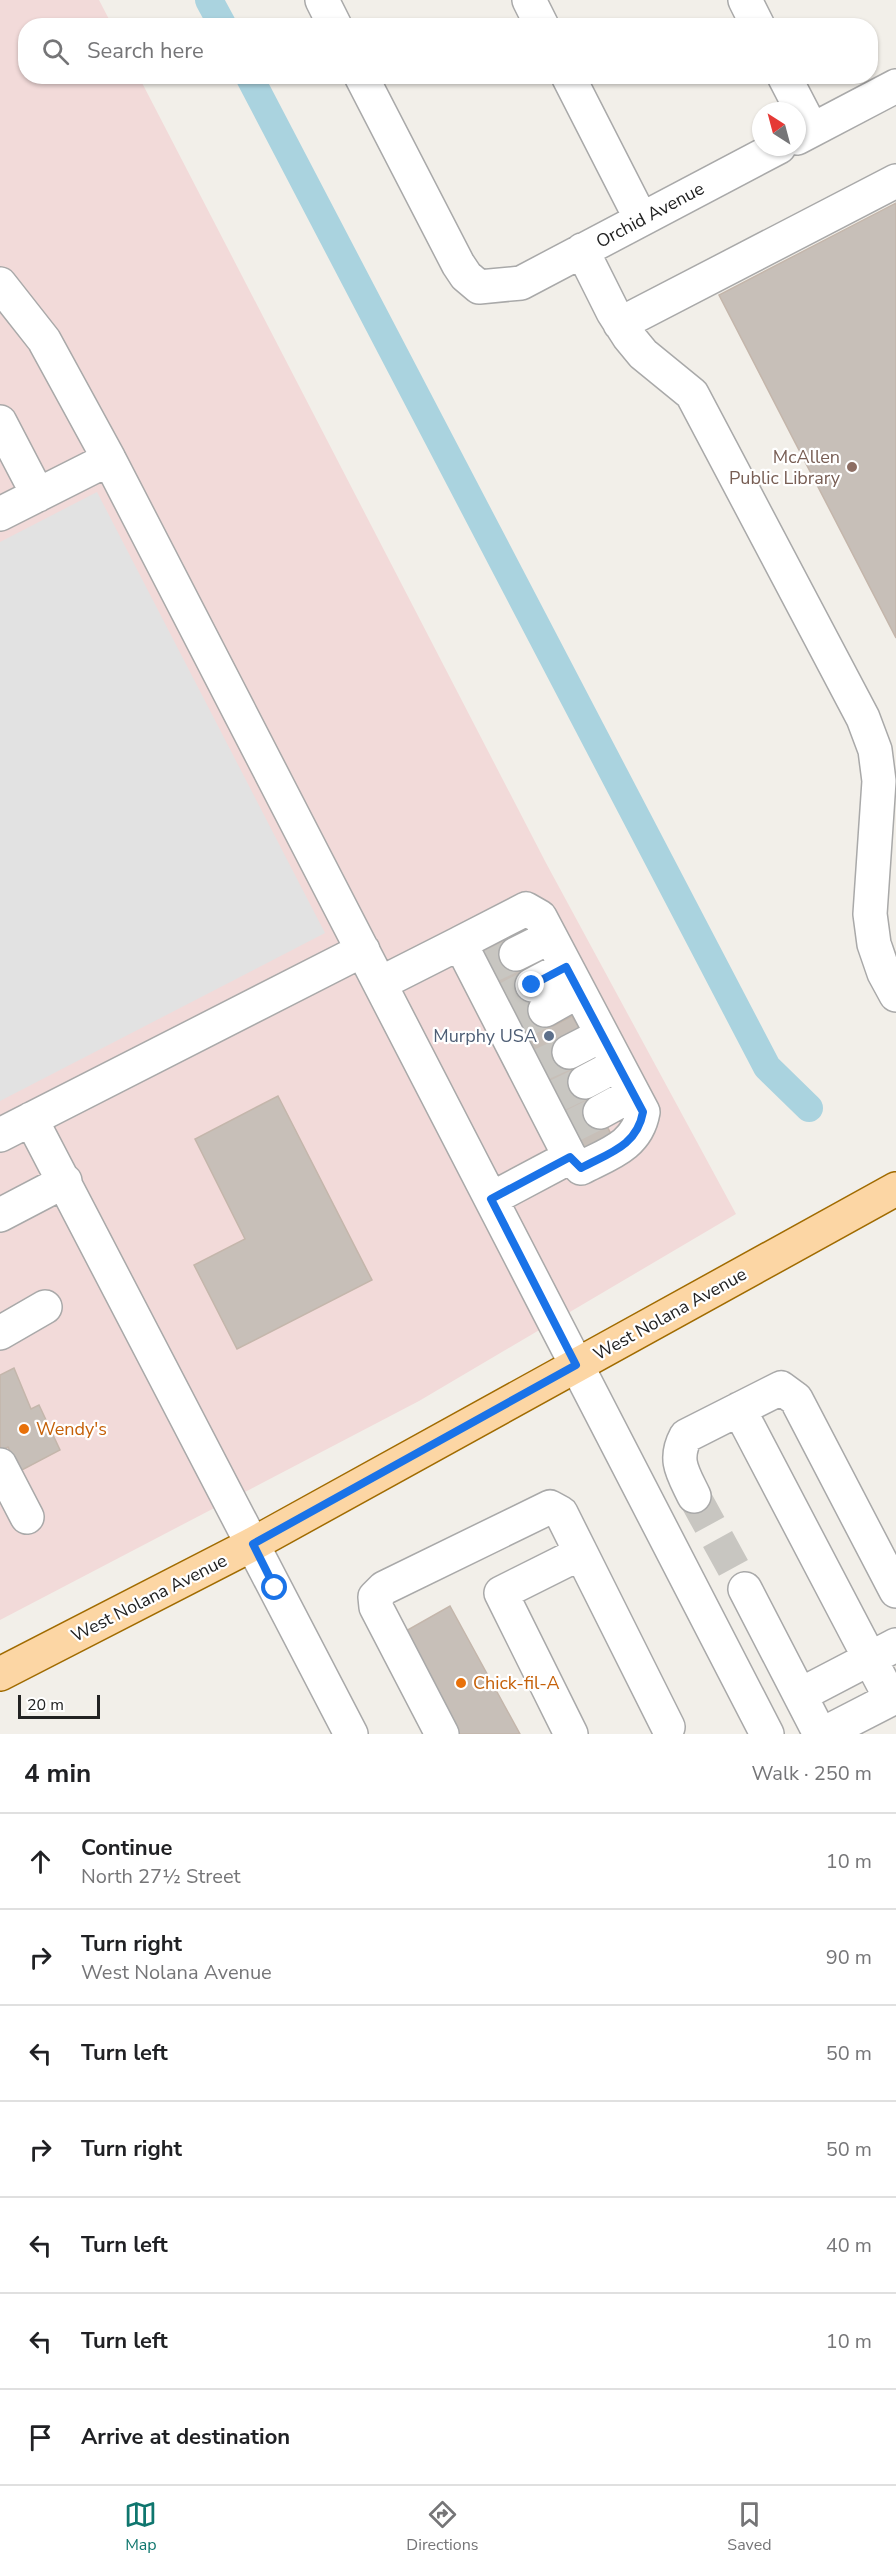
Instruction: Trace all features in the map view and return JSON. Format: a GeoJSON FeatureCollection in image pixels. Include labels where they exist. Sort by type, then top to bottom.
{"type":"FeatureCollection","features":[{"type":"Feature","properties":{"kind":"main road","name":"West Nolana Avenue"},"geometry":{"type":"LineString","coordinates":[[0,1674],[253,1544],[896,1189]]}},
{"type":"Feature","properties":{"kind":"street"},"geometry":{"type":"LineString","coordinates":[[322,0],[331,18]]}},
{"type":"Feature","properties":{"kind":"street"},"geometry":{"type":"LineString","coordinates":[[529,0],[538,18]]}},
{"type":"Feature","properties":{"kind":"street"},"geometry":{"type":"LineString","coordinates":[[745,0],[754,18]]}},
{"type":"Feature","properties":{"kind":"street","name":"Orchid Avenue"},"geometry":{"type":"LineString","coordinates":[[365,84],[466,276],[479,287],[521,283],[762,156]]}},
{"type":"Feature","properties":{"kind":"street"},"geometry":{"type":"LineString","coordinates":[[572,84],[641,219]]}},
{"type":"Feature","properties":{"kind":"street"},"geometry":{"type":"LineString","coordinates":[[787,84],[793,102]]}},
{"type":"Feature","properties":{"kind":"street"},"geometry":{"type":"LineString","coordinates":[[806,133],[896,86]]}},
{"type":"Feature","properties":{"kind":"street"},"geometry":{"type":"LineString","coordinates":[[620,324],[896,181]]}},
{"type":"Feature","properties":{"kind":"street"},"geometry":{"type":"LineString","coordinates":[[582,250],[620,324],[643,354],[692,394],[863,718],[875,750],[879,781],[870,914],[874,944],[884,973],[896,995]]}},
{"type":"Feature","properties":{"kind":"street"},"geometry":{"type":"LineString","coordinates":[[0,284],[44,340],[109,459],[767,1734]]}},
{"type":"Feature","properties":{"kind":"street"},"geometry":{"type":"LineString","coordinates":[[0,422],[38,495]]}},
{"type":"Feature","properties":{"kind":"street"},"geometry":{"type":"LineString","coordinates":[[0,514],[109,459]]}},
{"type":"Feature","properties":{"kind":"street"},"geometry":{"type":"LineString","coordinates":[[381,983],[526,909],[540,917],[643,1112],[640,1127],[625,1145],[581,1168],[575,1132],[561,1094],[494,965],[460,943]]}},
{"type":"Feature","properties":{"kind":"street"},"geometry":{"type":"LineString","coordinates":[[494,965],[550,937]]}},
{"type":"Feature","properties":{"kind":"street"},"geometry":{"type":"LineString","coordinates":[[0,1135],[363,950]]}},
{"type":"Feature","properties":{"kind":"street"},"geometry":{"type":"LineString","coordinates":[[517,1009],[572,979]]}},
{"type":"Feature","properties":{"kind":"street"},"geometry":{"type":"LineString","coordinates":[[545,1063],[602,1035]]}},
{"type":"Feature","properties":{"kind":"street"},"geometry":{"type":"LineString","coordinates":[[561,1094],[617,1065]]}},
{"type":"Feature","properties":{"kind":"street"},"geometry":{"type":"LineString","coordinates":[[491,1199],[575,1132],[633,1094]]}},
{"type":"Feature","properties":{"kind":"street"},"geometry":{"type":"LineString","coordinates":[[31,1119],[351,1734]]}},
{"type":"Feature","properties":{"kind":"street"},"geometry":{"type":"LineString","coordinates":[[0,1215],[65,1181]]}},
{"type":"Feature","properties":{"kind":"street"},"geometry":{"type":"LineString","coordinates":[[0,1333],[45,1307]]}},
{"type":"Feature","properties":{"kind":"street"},"geometry":{"type":"LineString","coordinates":[[694,1496],[681,1469],[680,1448],[686,1436],[781,1388],[796,1399],[896,1591]]}},
{"type":"Feature","properties":{"kind":"street"},"geometry":{"type":"LineString","coordinates":[[739,1409],[883,1652],[891,1699],[821,1734],[745,1589]]}},
{"type":"Feature","properties":{"kind":"street"},"geometry":{"type":"LineString","coordinates":[[0,1466],[27,1517]]}},
{"type":"Feature","properties":{"kind":"street"},"geometry":{"type":"LineString","coordinates":[[442,1734],[376,1607],[375,1597],[384,1588],[550,1507],[561,1514],[581,1552],[664,1732]]}},
{"type":"Feature","properties":{"kind":"street"},"geometry":{"type":"LineString","coordinates":[[571,1734],[501,1593],[581,1552]]}},
{"type":"Feature","properties":{"kind":"street"},"geometry":{"type":"LineString","coordinates":[[800,1695],[883,1652]]}},
{"type":"Feature","properties":{"kind":"shaded area"},"geometry":{"type":"Polygon","coordinates":[[[0,0],[99,0],[108,18],[18,18],[18,84],[143,84],[546,863],[736,1214],[419,1401],[0,1620],[0,0]]]}},
{"type":"Feature","properties":{"kind":"shaded area"},"geometry":{"type":"Polygon","coordinates":[[[97,492],[325,933],[0,1101],[0,542],[97,492]]]}},
{"type":"Feature","properties":{"kind":"building","name":"McAllen Public Library"},"geometry":{"type":"Polygon","coordinates":[[[896,203],[896,638],[719,295],[896,203]]]}},
{"type":"Feature","properties":{"kind":"building","name":"Murphy USA"},"geometry":{"type":"Polygon","coordinates":[[[503,928],[553,1026],[572,1016],[581,1031],[563,1041],[612,1136],[584,1150],[476,942],[503,928]]]}},
{"type":"Feature","properties":{"kind":"building"},"geometry":{"type":"Polygon","coordinates":[[[278,1096],[372,1280],[237,1349],[194,1265],[245,1239],[195,1139],[278,1096]]]}},
{"type":"Feature","properties":{"kind":"building","name":"Wendy's"},"geometry":{"type":"Polygon","coordinates":[[[14,1368],[31,1409],[39,1405],[60,1450],[20,1471],[8,1447],[2,1450],[0,1446],[0,1375],[14,1368]]]}},
{"type":"Feature","properties":{"kind":"building","name":"Chick-fil-A"},"geometry":{"type":"Polygon","coordinates":[[[450,1606],[520,1734],[456,1734],[404,1632],[450,1606]]]}},
{"type":"Feature","properties":{"kind":"waterway"},"geometry":{"type":"LineString","coordinates":[[209,0],[219,18]]}},
{"type":"Feature","properties":{"kind":"waterway"},"geometry":{"type":"LineString","coordinates":[[253,84],[767,1067],[809,1108]]}},
{"type":"Feature","properties":{"kind":"tunnel"},"geometry":{"type":"LineString","coordinates":[[489,967],[516,954]]}},
{"type":"Feature","properties":{"kind":"tunnel"},"geometry":{"type":"LineString","coordinates":[[506,999],[532,985]]}},
{"type":"Feature","properties":{"kind":"tunnel"},"geometry":{"type":"LineString","coordinates":[[519,1024],[545,1010]]}},
{"type":"Feature","properties":{"kind":"tunnel"},"geometry":{"type":"LineString","coordinates":[[540,1065],[569,1052]]}},
{"type":"Feature","properties":{"kind":"tunnel"},"geometry":{"type":"LineString","coordinates":[[556,1096],[585,1082]]}},
{"type":"Feature","properties":{"kind":"tunnel"},"geometry":{"type":"LineString","coordinates":[[572,1126],[600,1112]]}},
{"type":"Feature","properties":{"kind":"tunnel"},"geometry":{"type":"LineString","coordinates":[[694,1496],[745,1589]]}},
{"type":"Feature","properties":{"kind":"place","name":"McAllen Public Library"},"geometry":{"type":"Point","coordinates":[852,467]}},
{"type":"Feature","properties":{"kind":"place","name":"Murphy USA"},"geometry":{"type":"Point","coordinates":[549,1036]}},
{"type":"Feature","properties":{"kind":"place","name":"Wendy's"},"geometry":{"type":"Point","coordinates":[24,1429]}},
{"type":"Feature","properties":{"kind":"place","name":"Chick-fil-A"},"geometry":{"type":"Point","coordinates":[461,1683]}},
{"type":"Feature","properties":{"kind":"route"},"geometry":{"type":"LineString","coordinates":[[275,1588],[253,1544],[576,1365],[491,1199],[570,1157],[581,1168],[625,1145],[640,1127],[643,1112],[566,967],[532,985]]}}]}
